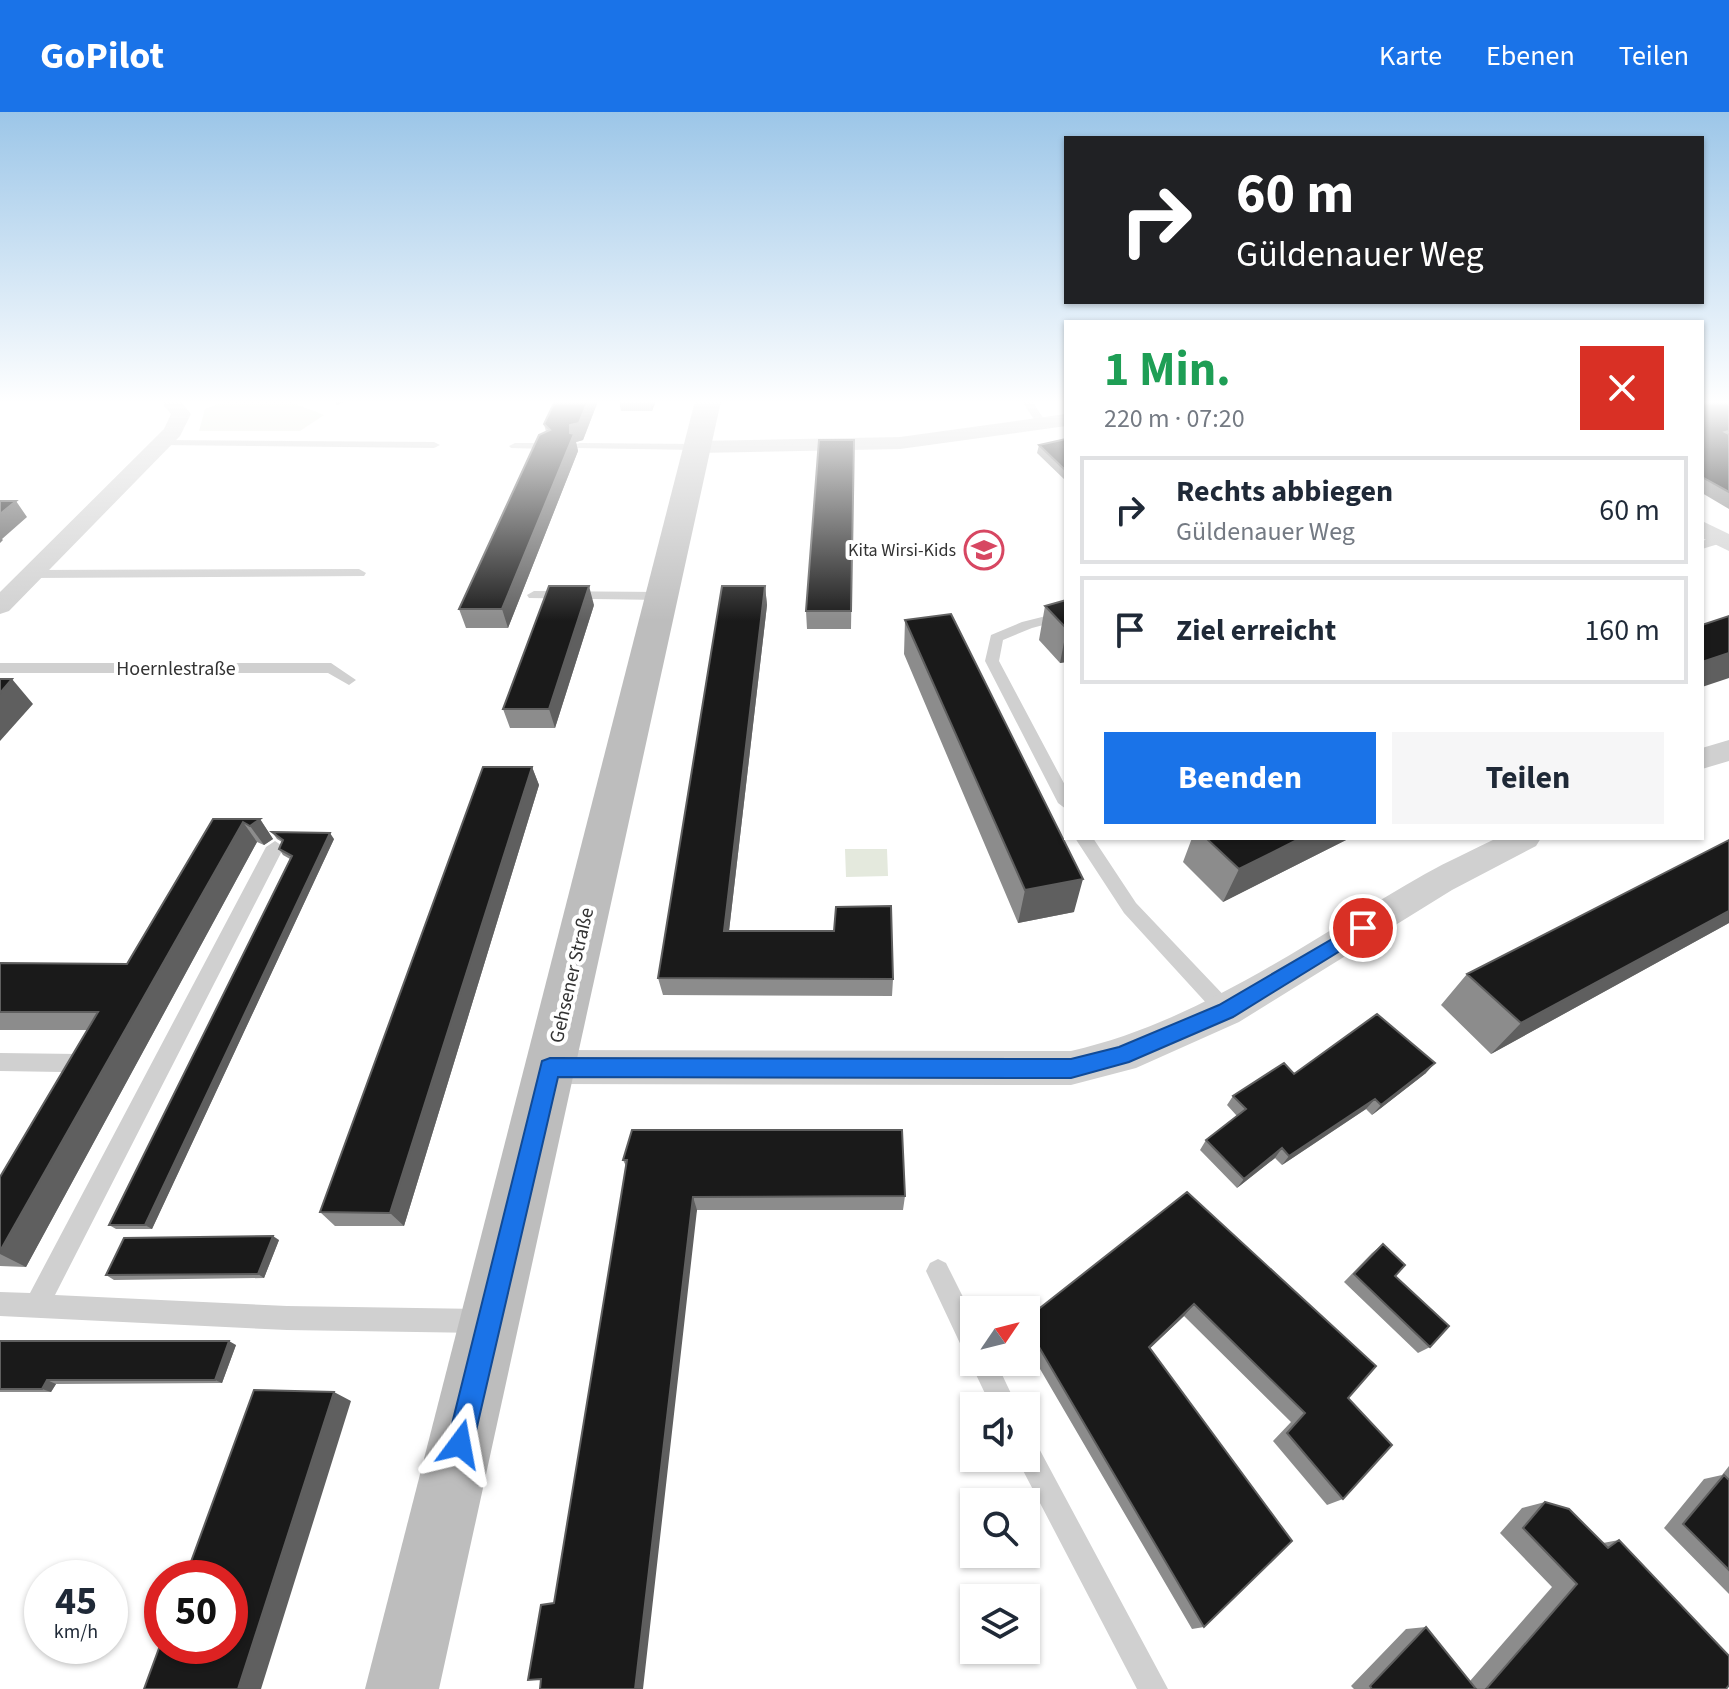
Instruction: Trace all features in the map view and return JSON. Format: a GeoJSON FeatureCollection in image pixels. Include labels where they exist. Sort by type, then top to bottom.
{"type":"FeatureCollection","features":[{"type":"Feature","properties":{"kind":"main road","name":"Gehsener Straße"},"geometry":{"type":"LineString","coordinates":[[402,1689],[690,475]]}},
{"type":"Feature","properties":{"kind":"street"},"geometry":{"type":"LineString","coordinates":[[0,606],[132,475]]}},
{"type":"Feature","properties":{"kind":"street"},"geometry":{"type":"LineString","coordinates":[[1704,758],[1729,750]]}},
{"type":"Feature","properties":{"kind":"street"},"geometry":{"type":"LineString","coordinates":[[550,1067],[1071,1068],[1122,1056],[1226,1011],[1440,881],[1521,840]]}},
{"type":"Feature","properties":{"kind":"lane"},"geometry":{"type":"LineString","coordinates":[[33,574],[359,573]]}},
{"type":"Feature","properties":{"kind":"lane"},"geometry":{"type":"LineString","coordinates":[[534,595],[661,596]]}},
{"type":"Feature","properties":{"kind":"lane"},"geometry":{"type":"LineString","coordinates":[[1064,616],[1027,625],[996,638],[992,661],[1064,799]]}},
{"type":"Feature","properties":{"kind":"lane","name":"Hoernlestraße"},"geometry":{"type":"LineString","coordinates":[[0,668],[331,668],[349,680]]}},
{"type":"Feature","properties":{"kind":"lane"},"geometry":{"type":"LineString","coordinates":[[1085,840],[1130,908],[1226,1011]]}},
{"type":"Feature","properties":{"kind":"lane"},"geometry":{"type":"LineString","coordinates":[[37,1304],[275,847]]}},
{"type":"Feature","properties":{"kind":"lane"},"geometry":{"type":"LineString","coordinates":[[0,1062],[78,1063],[62,1090]]}},
{"type":"Feature","properties":{"kind":"lane"},"geometry":{"type":"LineString","coordinates":[[938,1271],[960,1316]]}},
{"type":"Feature","properties":{"kind":"lane"},"geometry":{"type":"LineString","coordinates":[[0,1304],[287,1318],[489,1321]]}},
{"type":"Feature","properties":{"kind":"lane"},"geometry":{"type":"LineString","coordinates":[[1038,1472],[1153,1689]]}},
{"type":"Feature","properties":{"kind":"shaded area"},"geometry":{"type":"Polygon","coordinates":[[[845,849],[887,849],[888,876],[846,877],[845,849]]]}},
{"type":"Feature","properties":{"kind":"building"},"geometry":{"type":"Polygon","coordinates":[[[521,475],[557,475],[502,609],[459,609],[521,475]]]}},
{"type":"Feature","properties":{"kind":"building"},"geometry":{"type":"Polygon","coordinates":[[[816,475],[853,475],[851,611],[806,611],[816,475]]]}},
{"type":"Feature","properties":{"kind":"building"},"geometry":{"type":"Polygon","coordinates":[[[1704,475],[1729,475],[1729,492],[1704,478],[1704,475]]]}},
{"type":"Feature","properties":{"kind":"building"},"geometry":{"type":"Polygon","coordinates":[[[0,501],[16,501],[0,514],[0,501]]]}},
{"type":"Feature","properties":{"kind":"building"},"geometry":{"type":"Polygon","coordinates":[[[549,586],[589,586],[549,709],[503,709],[549,586]]]}},
{"type":"Feature","properties":{"kind":"building"},"geometry":{"type":"Polygon","coordinates":[[[722,586],[765,586],[724,931],[834,931],[836,907],[891,906],[893,979],[658,978],[722,586]]]}},
{"type":"Feature","properties":{"kind":"building"},"geometry":{"type":"Polygon","coordinates":[[[1064,601],[1064,626],[1045,606],[1064,601]]]}},
{"type":"Feature","properties":{"kind":"building"},"geometry":{"type":"Polygon","coordinates":[[[951,614],[1083,879],[1025,890],[905,620],[951,614]]]}},
{"type":"Feature","properties":{"kind":"building"},"geometry":{"type":"Polygon","coordinates":[[[1729,616],[1729,653],[1704,661],[1704,624],[1729,616]]]}},
{"type":"Feature","properties":{"kind":"building"},"geometry":{"type":"Polygon","coordinates":[[[0,679],[12,679],[0,693],[0,679]]]}},
{"type":"Feature","properties":{"kind":"building"},"geometry":{"type":"Polygon","coordinates":[[[483,767],[532,767],[390,1213],[320,1212],[483,767]]]}},
{"type":"Feature","properties":{"kind":"building"},"geometry":{"type":"Polygon","coordinates":[[[213,819],[260,819],[250,826],[243,822],[0,1251],[0,1177],[98,1012],[0,1012],[0,963],[127,964],[213,819]]]}},
{"type":"Feature","properties":{"kind":"building"},"geometry":{"type":"Polygon","coordinates":[[[272,832],[330,833],[145,1225],[109,1225],[292,856],[279,849],[283,840],[272,832]]]}},
{"type":"Feature","properties":{"kind":"building"},"geometry":{"type":"Polygon","coordinates":[[[1208,840],[1297,840],[1239,869],[1208,840]]]}},
{"type":"Feature","properties":{"kind":"building"},"geometry":{"type":"Polygon","coordinates":[[[1729,840],[1729,911],[1521,1023],[1467,974],[1729,840]]]}},
{"type":"Feature","properties":{"kind":"building"},"geometry":{"type":"Polygon","coordinates":[[[1377,1014],[1435,1063],[1381,1105],[1375,1099],[1289,1156],[1282,1148],[1244,1179],[1206,1140],[1246,1109],[1233,1096],[1284,1063],[1294,1074],[1377,1014]]]}},
{"type":"Feature","properties":{"kind":"building"},"geometry":{"type":"Polygon","coordinates":[[[632,1130],[902,1130],[905,1196],[693,1197],[635,1689],[540,1689],[541,1679],[528,1680],[541,1605],[554,1603],[627,1160],[623,1160],[632,1130]]]}},
{"type":"Feature","properties":{"kind":"building"},"geometry":{"type":"Polygon","coordinates":[[[1187,1192],[1376,1366],[1348,1398],[1392,1445],[1343,1499],[1287,1433],[1305,1413],[1194,1304],[1149,1347],[1292,1541],[1204,1627],[1040,1349],[1040,1308],[1187,1192]]]}},
{"type":"Feature","properties":{"kind":"building"},"geometry":{"type":"Polygon","coordinates":[[[273,1236],[258,1274],[106,1275],[124,1238],[273,1236]]]}},
{"type":"Feature","properties":{"kind":"building"},"geometry":{"type":"Polygon","coordinates":[[[1383,1244],[1405,1265],[1395,1276],[1449,1326],[1430,1347],[1354,1274],[1383,1244]]]}},
{"type":"Feature","properties":{"kind":"building"},"geometry":{"type":"Polygon","coordinates":[[[0,1341],[229,1341],[215,1380],[47,1380],[42,1389],[0,1389],[0,1341]]]}},
{"type":"Feature","properties":{"kind":"building"},"geometry":{"type":"Polygon","coordinates":[[[254,1390],[334,1392],[248,1658],[248,1560],[192,1560],[254,1390]]]}},
{"type":"Feature","properties":{"kind":"building"},"geometry":{"type":"Polygon","coordinates":[[[1724,1475],[1729,1480],[1729,1570],[1683,1524],[1724,1475]]]}},
{"type":"Feature","properties":{"kind":"building"},"geometry":{"type":"Polygon","coordinates":[[[1545,1502],[1569,1509],[1608,1548],[1619,1540],[1729,1656],[1729,1685],[1726,1689],[1486,1689],[1577,1584],[1523,1528],[1545,1502]]]}},
{"type":"Feature","properties":{"kind":"building"},"geometry":{"type":"Polygon","coordinates":[[[1426,1627],[1476,1689],[1372,1689],[1370,1686],[1426,1627]]]}},
{"type":"Feature","properties":{"kind":"building"},"geometry":{"type":"Polygon","coordinates":[[[153,1664],[246,1664],[238,1689],[144,1689],[153,1664]]]}},
{"type":"Feature","properties":{"kind":"place","name":"Kita Wirsi-Kids"},"geometry":{"type":"Point","coordinates":[984,550]}},
{"type":"Feature","properties":{"kind":"route"},"geometry":{"type":"LineString","coordinates":[[460,1444],[550,1067],[1071,1068],[1122,1056],[1226,1011],[1363,928]]}}]}
